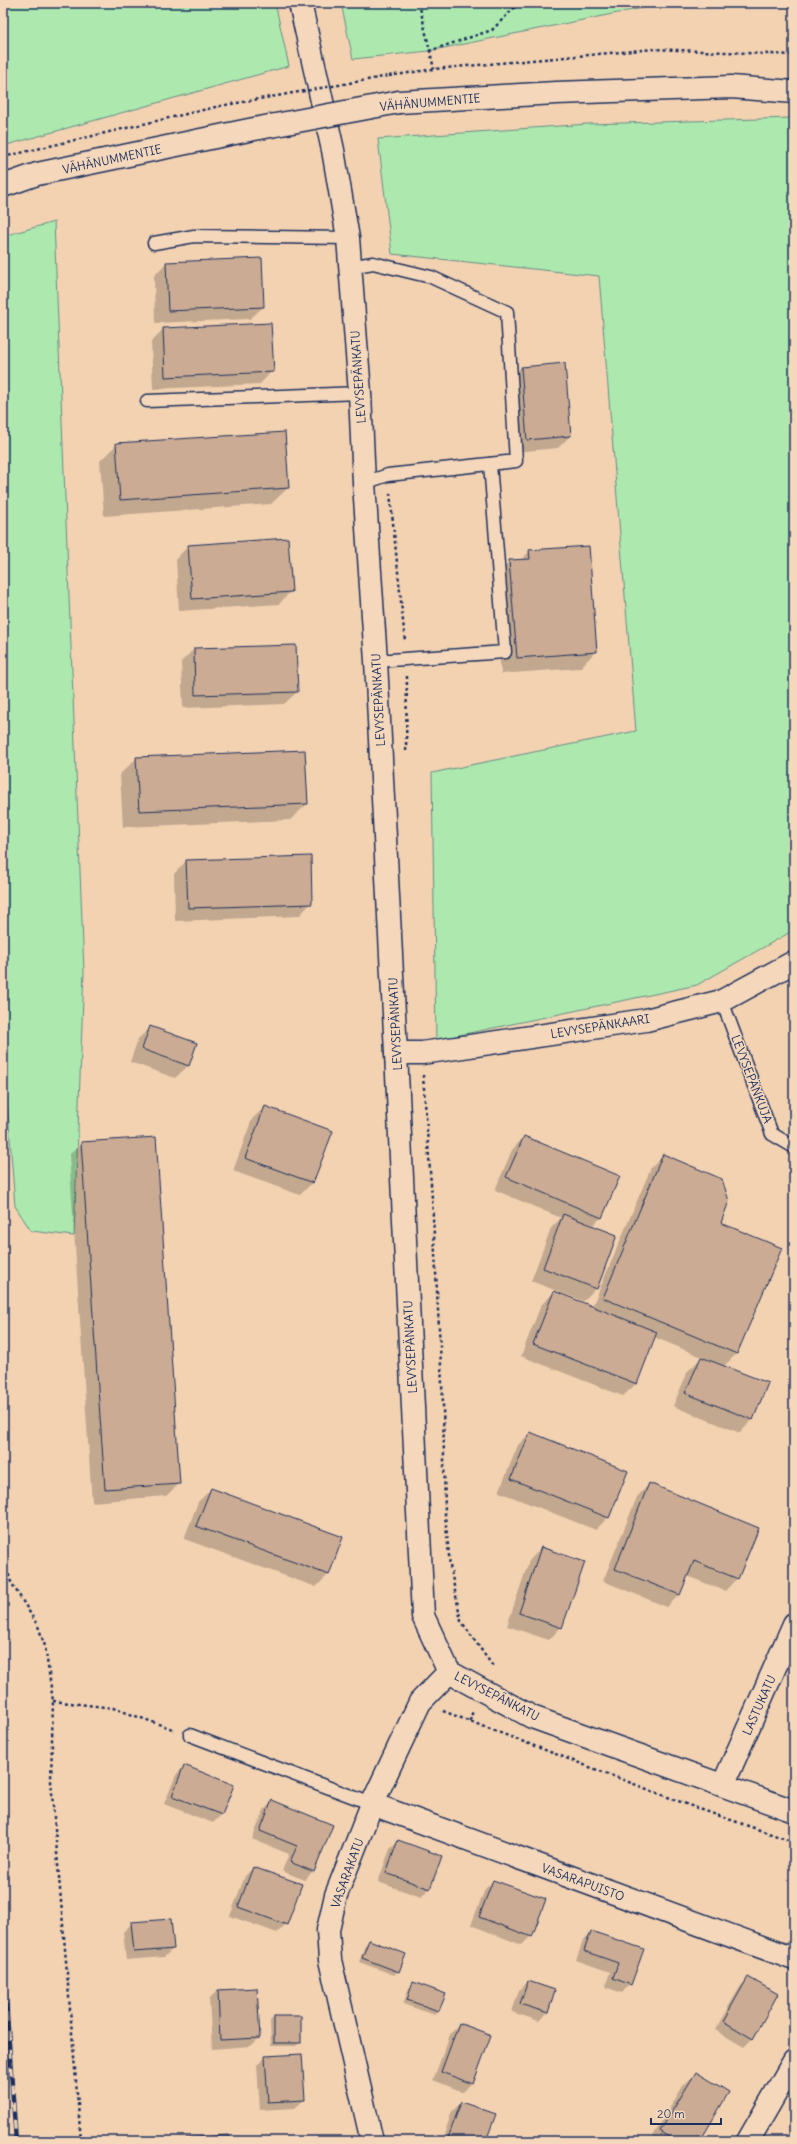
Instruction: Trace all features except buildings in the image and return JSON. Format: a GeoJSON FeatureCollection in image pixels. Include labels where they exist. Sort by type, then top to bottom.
{"type":"FeatureCollection","features":[{"type":"Feature","properties":{"kind":"street","name":"LEVYSEPÄNKATU"},"geometry":{"type":"LineString","coordinates":[[300,3],[333,150],[348,238],[360,393],[364,483],[376,661],[423,1616],[449,1672],[480,1689],[532,1716],[794,1811]]}},
{"type":"Feature","properties":{"kind":"street","name":"VÄHÄNUMMENTIE"},"geometry":{"type":"LineString","coordinates":[[3,186],[37,174],[249,130],[399,102],[556,93],[731,87],[794,92]]}},
{"type":"Feature","properties":{"kind":"street","name":"LEVYSEPÄNKAARI"},"geometry":{"type":"LineString","coordinates":[[396,1053],[422,1053],[646,1020],[722,1000],[794,962]]}},
{"type":"Feature","properties":{"kind":"street","name":"LASTUKATU"},"geometry":{"type":"LineString","coordinates":[[723,1785],[794,1624]]}},
{"type":"Feature","properties":{"kind":"street","name":"VASARAKATU"},"geometry":{"type":"LineString","coordinates":[[372,2141],[330,1960],[328,1930],[336,1895],[372,1804],[420,1702],[449,1672]]}},
{"type":"Feature","properties":{"kind":"street","name":"VASARAPUISTO"},"geometry":{"type":"LineString","coordinates":[[372,1804],[794,1960]]}},
{"type":"Feature","properties":{"kind":"street"},"geometry":{"type":"LineString","coordinates":[[748,2141],[794,2061]]}},
{"type":"Feature","properties":{"kind":"lane"},"geometry":{"type":"LineString","coordinates":[[154,244],[194,236],[348,238]]}},
{"type":"Feature","properties":{"kind":"lane"},"geometry":{"type":"LineString","coordinates":[[349,266],[373,263],[431,277],[507,312],[516,461],[388,475],[364,483]]}},
{"type":"Feature","properties":{"kind":"lane"},"geometry":{"type":"LineString","coordinates":[[147,401],[360,393]]}},
{"type":"Feature","properties":{"kind":"lane"},"geometry":{"type":"LineString","coordinates":[[376,661],[505,652],[490,464]]}},
{"type":"Feature","properties":{"kind":"lane","name":"LEVYSEPÄNKUJA"},"geometry":{"type":"LineString","coordinates":[[722,1000],[772,1134],[794,1147]]}},
{"type":"Feature","properties":{"kind":"lane"},"geometry":{"type":"LineString","coordinates":[[190,1735],[372,1804]]}},
{"type":"Feature","properties":{"kind":"path"},"geometry":{"type":"LineString","coordinates":[[419,3],[434,69]]}},
{"type":"Feature","properties":{"kind":"path"},"geometry":{"type":"LineString","coordinates":[[429,51],[492,30],[519,3]]}},
{"type":"Feature","properties":{"kind":"path"},"geometry":{"type":"LineString","coordinates":[[3,157],[220,106],[434,69],[654,49],[794,55]]}},
{"type":"Feature","properties":{"kind":"path"},"geometry":{"type":"LineString","coordinates":[[388,475],[407,660],[405,755]]}},
{"type":"Feature","properties":{"kind":"path"},"geometry":{"type":"LineString","coordinates":[[422,1053],[432,1198],[443,1403],[445,1515],[450,1566],[462,1621],[492,1666],[480,1689],[470,1721]]}},
{"type":"Feature","properties":{"kind":"path"},"geometry":{"type":"LineString","coordinates":[[3,1557],[11,1582],[38,1626],[45,1646],[54,1701],[51,1781],[81,2141]]}},
{"type":"Feature","properties":{"kind":"path"},"geometry":{"type":"LineString","coordinates":[[54,1701],[113,1708],[190,1735]]}},
{"type":"Feature","properties":{"kind":"path"},"geometry":{"type":"LineString","coordinates":[[420,1702],[694,1807],[794,1842]]}},
{"type":"Feature","properties":{"kind":"green space"},"geometry":{"type":"Polygon","coordinates":[[[3,3],[275,3],[289,66],[3,146],[3,3]]]}},
{"type":"Feature","properties":{"kind":"green space"},"geometry":{"type":"Polygon","coordinates":[[[341,3],[667,3],[429,51],[353,59],[341,3]]]}},
{"type":"Feature","properties":{"kind":"green space"},"geometry":{"type":"Polygon","coordinates":[[[713,3],[794,3],[794,6],[713,3]]]}},
{"type":"Feature","properties":{"kind":"green space"},"geometry":{"type":"Polygon","coordinates":[[[794,118],[794,930],[697,985],[436,1040],[432,773],[636,731],[599,276],[392,254],[378,139],[588,124],[794,118]]]}},
{"type":"Feature","properties":{"kind":"green space"},"geometry":{"type":"Polygon","coordinates":[[[54,222],[84,971],[74,1236],[31,1231],[15,1206],[3,1045],[3,236],[54,222]]]}},
{"type":"Feature","properties":{"kind":"railway"},"geometry":{"type":"LineString","coordinates":[[3,1959],[16,2141]]}}]}
